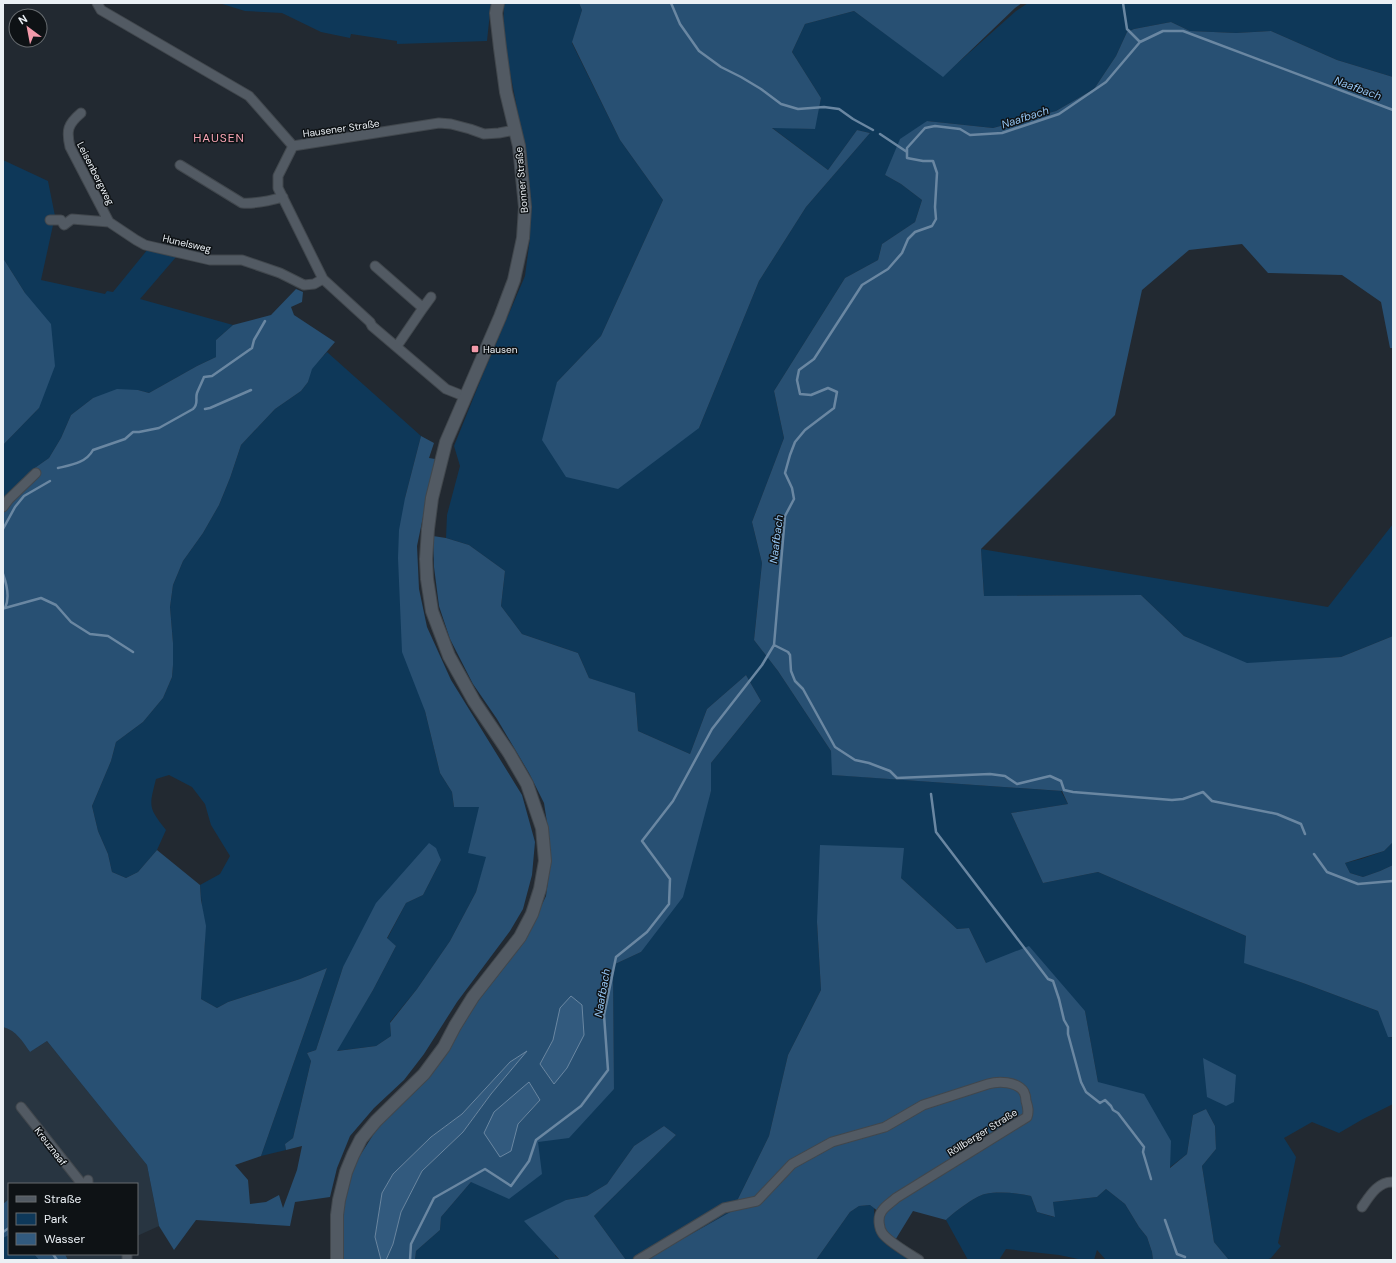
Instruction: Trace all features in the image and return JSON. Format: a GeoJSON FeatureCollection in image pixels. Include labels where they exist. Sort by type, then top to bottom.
{"type":"FeatureCollection","features":[{"type":"Feature","properties":{"kind":"street","name":"Hausener Straße"},"geometry":{"type":"LineString","coordinates":[[97,3],[100,10],[249,96],[293,146],[438,123],[451,124],[484,134],[515,130]]}},
{"type":"Feature","properties":{"kind":"street","name":"Bonner Straße"},"geometry":{"type":"LineString","coordinates":[[337,1260],[337,1215],[339,1200],[346,1172],[361,1139],[384,1113],[424,1074],[444,1047],[473,997],[520,937],[532,914],[540,889],[545,861],[542,828],[527,784],[509,753],[474,701],[449,656],[432,611],[427,579],[426,559],[432,498],[446,442],[500,317],[514,280],[522,244],[525,207],[519,146],[506,92],[496,13],[498,3]]}},
{"type":"Feature","properties":{"kind":"street","name":"Leisenbergweg"},"geometry":{"type":"LineString","coordinates":[[81,113],[74,119],[68,128],[70,147],[109,222]]}},
{"type":"Feature","properties":{"kind":"street"},"geometry":{"type":"LineString","coordinates":[[293,146],[278,176],[278,188],[323,279],[370,322],[372,326],[446,389],[466,396]]}},
{"type":"Feature","properties":{"kind":"street"},"geometry":{"type":"LineString","coordinates":[[180,165],[242,203],[254,204],[283,197]]}},
{"type":"Feature","properties":{"kind":"street","name":"Hunelsweg"},"geometry":{"type":"LineString","coordinates":[[50,220],[61,220],[64,225],[72,219],[109,222],[145,245],[210,260],[242,260],[280,273],[304,285],[314,284],[323,279]]}},
{"type":"Feature","properties":{"kind":"street"},"geometry":{"type":"LineString","coordinates":[[375,266],[423,308]]}},
{"type":"Feature","properties":{"kind":"street"},"geometry":{"type":"LineString","coordinates":[[397,346],[431,297]]}},
{"type":"Feature","properties":{"kind":"street"},"geometry":{"type":"LineString","coordinates":[[3,507],[8,499],[36,473]]}},
{"type":"Feature","properties":{"kind":"street","name":"Röllberger Straße"},"geometry":{"type":"LineString","coordinates":[[638,1260],[724,1208],[757,1201],[792,1164],[832,1142],[885,1127],[923,1105],[988,1084],[996,1082],[1013,1084],[1019,1087],[1024,1092],[1029,1111],[1027,1117],[896,1198],[882,1210],[879,1224],[884,1235],[919,1260]]}},
{"type":"Feature","properties":{"kind":"street","name":"Kreuznaaf"},"geometry":{"type":"LineString","coordinates":[[21,1107],[86,1183]]}},
{"type":"Feature","properties":{"kind":"street"},"geometry":{"type":"LineString","coordinates":[[1362,1207],[1374,1189],[1393,1182]]}},
{"type":"Feature","properties":{"kind":"shaded area"},"geometry":{"type":"Polygon","coordinates":[[[579,3],[1022,3],[943,77],[854,11],[805,24],[792,52],[821,98],[815,129],[772,128],[828,170],[857,130],[870,133],[806,207],[759,281],[699,428],[618,489],[566,477],[542,440],[557,382],[601,336],[663,200],[620,140],[572,42],[582,10],[579,3]]]}},
{"type":"Feature","properties":{"kind":"shaded area"},"geometry":{"type":"Polygon","coordinates":[[[1171,22],[1190,31],[1236,33],[1271,31],[1337,60],[1393,77],[1393,348],[1390,348],[1381,302],[1342,275],[1268,273],[1242,244],[1189,250],[1142,290],[1115,415],[981,549],[984,596],[1141,595],[1184,636],[1247,663],[1341,657],[1393,636],[1393,842],[1384,851],[1345,863],[1350,873],[1363,877],[1393,865],[1393,1037],[1388,1037],[1378,1011],[1244,963],[1246,936],[1098,872],[1043,883],[1011,813],[1068,804],[1062,791],[832,775],[831,751],[778,671],[754,640],[762,563],[752,522],[784,438],[774,391],[845,278],[878,260],[882,244],[915,222],[922,200],[901,184],[885,175],[900,139],[927,121],[993,128],[1056,111],[1094,89],[1116,56],[1127,32],[1134,29],[1171,22]]]}},
{"type":"Feature","properties":{"kind":"shaded area"},"geometry":{"type":"Polygon","coordinates":[[[3,258],[25,293],[51,324],[55,366],[39,408],[3,445],[3,258]]]}},
{"type":"Feature","properties":{"kind":"shaded area"},"geometry":{"type":"Polygon","coordinates":[[[296,289],[303,292],[302,302],[291,307],[294,315],[335,342],[312,369],[308,382],[301,391],[275,409],[241,445],[219,505],[203,533],[183,561],[173,585],[170,607],[173,643],[172,677],[163,698],[143,722],[116,742],[111,761],[92,806],[98,831],[108,854],[112,872],[126,878],[138,872],[157,850],[200,885],[206,926],[201,999],[217,1008],[228,1002],[300,979],[327,968],[261,1156],[235,1165],[248,1180],[250,1204],[266,1202],[279,1195],[283,1208],[297,1170],[302,1146],[286,1150],[285,1144],[293,1138],[311,1061],[307,1053],[316,1050],[343,967],[376,903],[429,843],[436,848],[441,860],[423,895],[406,903],[387,938],[396,946],[373,990],[337,1051],[376,1046],[391,1036],[390,1023],[417,989],[450,941],[476,892],[486,857],[468,853],[479,807],[454,807],[452,792],[440,773],[425,711],[402,652],[398,558],[399,530],[405,498],[421,436],[434,443],[429,458],[435,459],[417,546],[419,589],[427,627],[451,680],[522,795],[535,842],[532,875],[523,909],[510,931],[457,1002],[424,1054],[404,1080],[374,1108],[350,1136],[337,1168],[330,1197],[295,1202],[290,1226],[196,1220],[174,1250],[159,1226],[147,1165],[47,1041],[30,1052],[16,1034],[3,1027],[3,502],[29,472],[49,458],[61,438],[71,415],[93,398],[117,389],[138,390],[149,393],[216,357],[216,340],[233,325],[271,315],[296,289]]]}},
{"type":"Feature","properties":{"kind":"shaded area"},"geometry":{"type":"Polygon","coordinates":[[[433,536],[446,538],[469,545],[505,571],[501,606],[522,634],[578,653],[589,678],[635,693],[638,731],[690,754],[707,709],[746,675],[761,701],[711,763],[711,791],[683,897],[641,952],[613,965],[614,1089],[569,1138],[538,1142],[542,1174],[509,1199],[471,1182],[441,1217],[440,1230],[416,1251],[415,1260],[386,1260],[393,1244],[401,1212],[422,1171],[463,1132],[491,1094],[526,1052],[510,1062],[462,1114],[431,1137],[393,1174],[382,1193],[375,1237],[381,1260],[343,1260],[342,1218],[347,1186],[354,1165],[380,1124],[448,1049],[478,1001],[524,942],[546,896],[550,865],[548,829],[544,803],[529,773],[497,719],[473,684],[450,639],[439,606],[434,567],[433,536]],[[553,1040],[540,1064],[554,1084],[553,1040]],[[529,1083],[518,1124],[540,1100],[529,1083]]]}},
{"type":"Feature","properties":{"kind":"shaded area"},"geometry":{"type":"Polygon","coordinates":[[[820,845],[904,848],[901,878],[957,929],[969,928],[986,963],[1029,946],[1085,1011],[1098,1082],[1144,1094],[1171,1141],[1170,1168],[1187,1154],[1193,1115],[1206,1109],[1215,1126],[1216,1149],[1202,1166],[1214,1242],[1229,1260],[1153,1260],[1147,1237],[1125,1204],[1106,1189],[1097,1197],[1053,1202],[1055,1217],[1037,1212],[1031,1196],[1008,1193],[991,1193],[981,1195],[964,1205],[946,1220],[913,1211],[894,1242],[884,1234],[879,1212],[870,1205],[859,1206],[850,1212],[816,1260],[645,1260],[732,1211],[769,1136],[788,1055],[821,990],[817,922],[820,845]]]}},
{"type":"Feature","properties":{"kind":"shaded area"},"geometry":{"type":"Polygon","coordinates":[[[3,1027],[19,1036],[30,1052],[47,1041],[147,1165],[159,1226],[138,1236],[138,1183],[8,1183],[8,1200],[3,1204],[3,1027]]]}},
{"type":"Feature","properties":{"kind":"shaded area"},"geometry":{"type":"Polygon","coordinates":[[[1203,1058],[1236,1075],[1234,1102],[1226,1106],[1207,1097],[1203,1058]]]}},
{"type":"Feature","properties":{"kind":"shaded area"},"geometry":{"type":"Polygon","coordinates":[[[664,1126],[676,1135],[594,1216],[626,1260],[560,1260],[524,1221],[566,1200],[587,1196],[607,1184],[634,1146],[664,1126]]]}},
{"type":"Feature","properties":{"kind":"shaded area"},"geometry":{"type":"Polygon","coordinates":[[[8,1200],[8,1236],[3,1238],[3,1204],[8,1200]]]}},
{"type":"Feature","properties":{"kind":"shaded area"},"geometry":{"type":"Polygon","coordinates":[[[35,1255],[66,1255],[68,1260],[39,1260],[35,1255]]]}},
{"type":"Feature","properties":{"kind":"shaded area"},"geometry":{"type":"Polygon","coordinates":[[[66,1255],[126,1255],[127,1260],[68,1260],[66,1255]]]}},
{"type":"Feature","properties":{"kind":"green space"},"geometry":{"type":"Polygon","coordinates":[[[219,3],[491,3],[487,41],[397,44],[397,41],[351,34],[350,38],[321,32],[282,13],[245,11],[219,3]]]}},
{"type":"Feature","properties":{"kind":"green space"},"geometry":{"type":"Polygon","coordinates":[[[504,3],[579,3],[582,10],[572,43],[620,140],[663,200],[601,336],[557,382],[699,428],[759,281],[806,207],[870,133],[857,130],[828,170],[771,127],[814,129],[821,98],[792,52],[805,24],[854,11],[943,76],[1016,11],[1028,3],[1393,3],[1393,77],[1337,60],[1271,31],[1236,33],[1190,31],[1171,22],[1134,29],[1127,32],[1116,56],[1094,89],[1056,111],[993,128],[927,121],[885,175],[901,184],[922,200],[915,222],[882,244],[878,260],[845,278],[774,391],[784,438],[752,522],[762,563],[754,640],[778,671],[831,751],[835,775],[1061,791],[1068,804],[1011,813],[1043,883],[1098,872],[1246,936],[1245,963],[1378,1011],[1390,1037],[1393,1038],[1393,1104],[1339,1133],[1312,1122],[1284,1138],[1296,1157],[1278,1243],[1281,1246],[1271,1258],[1266,1260],[1229,1260],[1214,1242],[1202,1166],[1216,1149],[1215,1126],[1206,1109],[1193,1115],[1187,1154],[1169,1168],[1098,1082],[1085,1011],[986,963],[969,928],[957,929],[901,878],[817,922],[821,990],[788,1055],[769,1136],[732,1211],[645,1260],[626,1260],[594,1216],[676,1135],[664,1126],[634,1146],[607,1184],[587,1196],[566,1200],[555,1256],[560,1260],[415,1260],[416,1251],[440,1230],[441,1217],[471,1182],[538,1142],[614,1089],[613,965],[641,952],[711,791],[711,763],[761,701],[746,675],[707,709],[690,754],[638,731],[635,694],[589,678],[578,653],[522,634],[501,606],[505,571],[469,545],[446,538],[447,515],[460,466],[454,446],[525,276],[530,238],[530,191],[523,139],[503,36],[504,3]]]}},
{"type":"Feature","properties":{"kind":"green space"},"geometry":{"type":"Polygon","coordinates":[[[3,160],[48,181],[55,216],[41,280],[105,294],[107,291],[113,292],[148,249],[176,257],[140,299],[233,325],[216,340],[216,357],[149,393],[138,390],[93,398],[71,415],[61,438],[49,458],[29,472],[3,502],[3,445],[39,408],[25,293],[3,258],[3,160]]]}},
{"type":"Feature","properties":{"kind":"green space"},"geometry":{"type":"Polygon","coordinates":[[[327,352],[421,436],[405,498],[425,711],[440,773],[452,792],[454,807],[479,807],[487,857],[476,892],[450,941],[417,989],[390,1022],[391,1036],[376,1046],[336,1051],[373,990],[396,946],[387,939],[406,903],[423,895],[441,860],[343,967],[316,1050],[307,1053],[311,1061],[293,1138],[285,1144],[286,1150],[261,1156],[327,968],[300,979],[228,1002],[217,1008],[201,999],[205,941],[200,885],[220,874],[230,856],[211,825],[205,804],[192,787],[169,775],[156,779],[151,801],[153,811],[166,830],[157,850],[138,872],[126,878],[112,872],[108,854],[98,831],[92,806],[111,761],[116,742],[143,722],[163,698],[172,677],[173,643],[170,607],[173,585],[183,561],[203,533],[219,505],[241,445],[275,409],[301,391],[308,382],[311,369],[327,352]]]}},
{"type":"Feature","properties":{"kind":"green space"},"geometry":{"type":"Polygon","coordinates":[[[1393,524],[1393,636],[1341,657],[1247,664],[1184,636],[1141,595],[984,596],[981,549],[1328,607],[1393,524]]]}},
{"type":"Feature","properties":{"kind":"green space"},"geometry":{"type":"Polygon","coordinates":[[[1393,842],[1393,865],[1363,877],[1350,873],[1345,863],[1384,851],[1393,842]]]}},
{"type":"Feature","properties":{"kind":"green space"},"geometry":{"type":"Polygon","coordinates":[[[1106,1189],[1125,1204],[1147,1237],[1153,1260],[1106,1260],[1097,1250],[1094,1260],[1083,1260],[1059,1255],[1006,1249],[999,1260],[968,1260],[946,1220],[970,1201],[985,1194],[1008,1193],[1031,1196],[1037,1212],[1054,1217],[1053,1202],[1097,1197],[1106,1189]]]}},
{"type":"Feature","properties":{"kind":"green space"},"geometry":{"type":"Polygon","coordinates":[[[870,1205],[874,1208],[877,1228],[881,1239],[890,1247],[910,1260],[816,1260],[850,1212],[859,1206],[870,1205]]]}},
{"type":"Feature","properties":{"kind":"green space"},"geometry":{"type":"Polygon","coordinates":[[[8,1236],[8,1255],[35,1255],[39,1260],[3,1260],[3,1238],[8,1236]]]}},
{"type":"Feature","properties":{"kind":"water"},"geometry":{"type":"Polygon","coordinates":[[[571,996],[582,1005],[584,1035],[567,1068],[554,1084],[540,1064],[553,1040],[560,1008],[571,996]]]}},
{"type":"Feature","properties":{"kind":"water"},"geometry":{"type":"Polygon","coordinates":[[[527,1051],[491,1094],[463,1132],[422,1171],[401,1212],[393,1244],[386,1260],[381,1260],[375,1237],[382,1193],[393,1174],[431,1137],[462,1114],[510,1062],[527,1051]]]}},
{"type":"Feature","properties":{"kind":"water"},"geometry":{"type":"Polygon","coordinates":[[[529,1082],[540,1100],[518,1124],[511,1151],[500,1157],[484,1133],[494,1112],[529,1082]]]}},
{"type":"Feature","properties":{"kind":"waterway"},"geometry":{"type":"LineString","coordinates":[[671,3],[680,24],[699,51],[721,67],[761,89],[781,104],[798,109],[824,107],[839,109],[873,130]]}},
{"type":"Feature","properties":{"kind":"waterway"},"geometry":{"type":"LineString","coordinates":[[1123,3],[1127,29],[1140,42]]}},
{"type":"Feature","properties":{"kind":"waterway","name":"Naafbach"},"geometry":{"type":"LineString","coordinates":[[410,1260],[411,1244],[434,1198],[485,1169],[511,1186],[529,1161],[536,1140],[581,1106],[608,1070],[604,1015],[616,957],[647,932],[669,904],[670,879],[642,841],[673,801],[712,729],[762,665],[774,645],[785,516],[794,499],[792,488],[785,473],[795,442],[805,430],[834,408],[837,392],[828,388],[811,395],[800,394],[797,380],[799,370],[814,359],[862,285],[888,269],[902,253],[908,239],[915,232],[932,226],[936,219],[935,207],[937,173],[933,161],[907,158],[907,148],[925,128],[935,126],[960,129],[970,135],[1002,133],[1059,114],[1106,82],[1140,42],[1163,31],[1183,31],[1393,110]]}},
{"type":"Feature","properties":{"kind":"waterway"},"geometry":{"type":"LineString","coordinates":[[880,134],[907,152]]}},
{"type":"Feature","properties":{"kind":"waterway"},"geometry":{"type":"LineString","coordinates":[[58,468],[82,461],[93,450],[125,439],[133,432],[159,428],[193,409],[196,405],[196,395],[204,377],[212,376],[252,348],[254,340],[265,321]]}},
{"type":"Feature","properties":{"kind":"waterway"},"geometry":{"type":"LineString","coordinates":[[205,409],[251,390]]}},
{"type":"Feature","properties":{"kind":"waterway"},"geometry":{"type":"LineString","coordinates":[[3,529],[15,507],[24,496],[50,481]]}},
{"type":"Feature","properties":{"kind":"waterway"},"geometry":{"type":"LineString","coordinates":[[3,574],[8,596],[7,604],[3,609]]}},
{"type":"Feature","properties":{"kind":"waterway"},"geometry":{"type":"LineString","coordinates":[[5,608],[41,598],[56,605],[71,622],[90,634],[108,636],[133,652]]}},
{"type":"Feature","properties":{"kind":"waterway"},"geometry":{"type":"LineString","coordinates":[[774,645],[788,652],[790,655],[791,671],[795,681],[803,689],[835,747],[855,760],[869,763],[890,771],[897,778],[990,774],[1005,776],[1017,784],[1050,776],[1061,781],[1064,790],[1073,792],[1172,800],[1183,799],[1203,792],[1212,801],[1277,814],[1301,824],[1305,834]]}},
{"type":"Feature","properties":{"kind":"waterway"},"geometry":{"type":"LineString","coordinates":[[931,794],[936,832],[1048,979],[1053,981],[1064,1020],[1068,1027],[1068,1034],[1081,1082],[1086,1092],[1100,1103],[1105,1100],[1113,1110],[1118,1113],[1144,1147],[1143,1152],[1151,1179]]}},
{"type":"Feature","properties":{"kind":"waterway"},"geometry":{"type":"LineString","coordinates":[[1314,854],[1327,872],[1358,884],[1393,881]]}},
{"type":"Feature","properties":{"kind":"waterway"},"geometry":{"type":"LineString","coordinates":[[1165,1220],[1177,1254],[1185,1257]]}},
{"type":"Feature","properties":{"kind":"waterway","name":"Naafbach"},"geometry":{"type":"LineString","coordinates":[[3,1232],[8,1229]]}},
{"type":"Feature","properties":{"kind":"waterway","name":"Naafbach"},"geometry":{"type":"LineString","coordinates":[[54,1255],[57,1260]]}},
{"type":"Feature","properties":{"kind":"place","name":"Hausen"},"geometry":{"type":"Point","coordinates":[475,349]}},
{"type":"Feature","properties":{"kind":"district","name":"HAUSEN"},"geometry":{"type":"Point","coordinates":[219,138]}}]}
